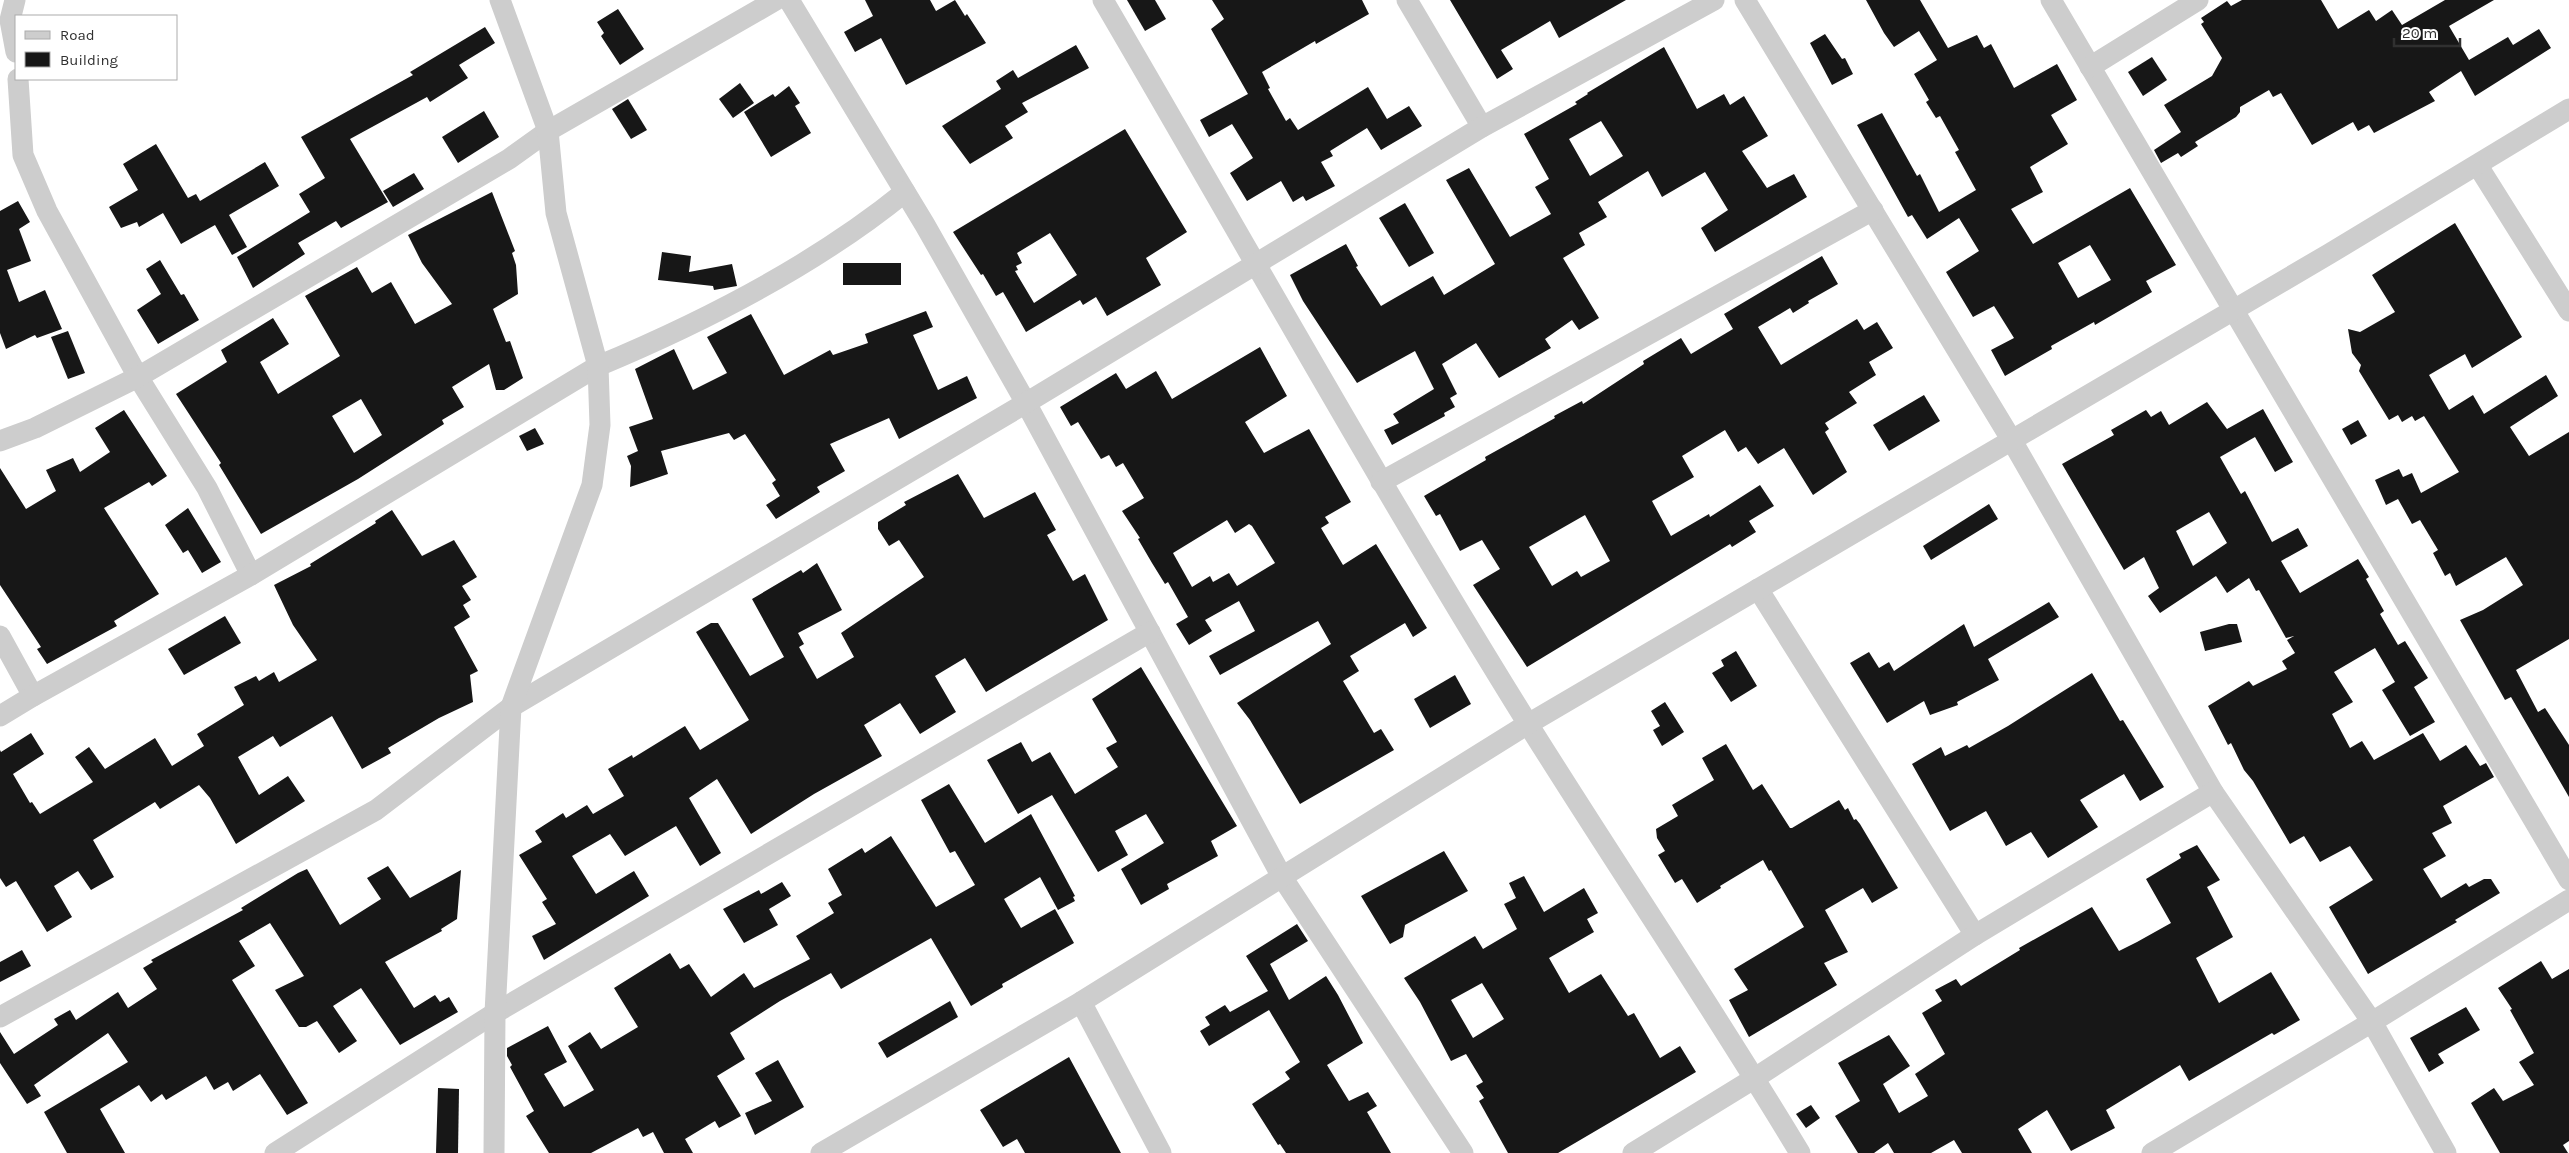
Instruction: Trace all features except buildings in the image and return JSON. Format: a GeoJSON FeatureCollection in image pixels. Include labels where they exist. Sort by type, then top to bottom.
{"type":"FeatureCollection","features":[{"type":"Feature","properties":{"kind":"street"},"geometry":{"type":"LineString","coordinates":[[15,0],[10,20],[15,47]]}},
{"type":"Feature","properties":{"kind":"street"},"geometry":{"type":"LineString","coordinates":[[494,1153],[495,1013],[511,707],[592,485],[600,425],[598,366],[556,213],[548,131],[500,0]]}},
{"type":"Feature","properties":{"kind":"street"},"geometry":{"type":"LineString","coordinates":[[0,441],[35,428],[138,377],[509,159],[548,131],[776,0]]}},
{"type":"Feature","properties":{"kind":"street"},"geometry":{"type":"LineString","coordinates":[[789,0],[905,192],[1026,403],[1282,877],[1463,1153]]}},
{"type":"Feature","properties":{"kind":"street"},"geometry":{"type":"LineString","coordinates":[[1103,0],[1381,482],[1528,724],[1755,1078],[1800,1153]]}},
{"type":"Feature","properties":{"kind":"street"},"geometry":{"type":"LineString","coordinates":[[1407,0],[1482,127]]}},
{"type":"Feature","properties":{"kind":"street"},"geometry":{"type":"LineString","coordinates":[[0,1016],[376,810],[511,707],[1026,403],[1482,127],[1714,0]]}},
{"type":"Feature","properties":{"kind":"street"},"geometry":{"type":"LineString","coordinates":[[1745,0],[2011,439],[2213,792],[2372,1022],[2446,1153]]}},
{"type":"Feature","properties":{"kind":"street"},"geometry":{"type":"LineString","coordinates":[[2051,0],[2569,880]]}},
{"type":"Feature","properties":{"kind":"street"},"geometry":{"type":"LineString","coordinates":[[2090,67],[2198,0]]}},
{"type":"Feature","properties":{"kind":"street"},"geometry":{"type":"LineString","coordinates":[[18,80],[22,155],[47,211],[138,377],[207,488],[251,575]]}},
{"type":"Feature","properties":{"kind":"street"},"geometry":{"type":"LineString","coordinates":[[821,1153],[1080,1002],[1528,724],[2478,166],[2569,109]]}},
{"type":"Feature","properties":{"kind":"street"},"geometry":{"type":"LineString","coordinates":[[2478,166],[2569,311]]}},
{"type":"Feature","properties":{"kind":"street"},"geometry":{"type":"LineString","coordinates":[[0,716],[251,575],[598,366],[655,342],[773,281],[867,222],[905,192]]}},
{"type":"Feature","properties":{"kind":"street"},"geometry":{"type":"LineString","coordinates":[[1381,482],[1873,210]]}},
{"type":"Feature","properties":{"kind":"street"},"geometry":{"type":"LineString","coordinates":[[1758,589],[1976,934]]}},
{"type":"Feature","properties":{"kind":"street"},"geometry":{"type":"LineString","coordinates":[[275,1153],[495,1013],[1150,632]]}},
{"type":"Feature","properties":{"kind":"street"},"geometry":{"type":"LineString","coordinates":[[0,636],[33,696]]}},
{"type":"Feature","properties":{"kind":"street"},"geometry":{"type":"LineString","coordinates":[[1633,1153],[1755,1078],[1976,934],[2213,792]]}},
{"type":"Feature","properties":{"kind":"street"},"geometry":{"type":"LineString","coordinates":[[2152,1153],[2372,1022],[2569,900]]}},
{"type":"Feature","properties":{"kind":"street"},"geometry":{"type":"LineString","coordinates":[[1080,1002],[1161,1153]]}}]}
